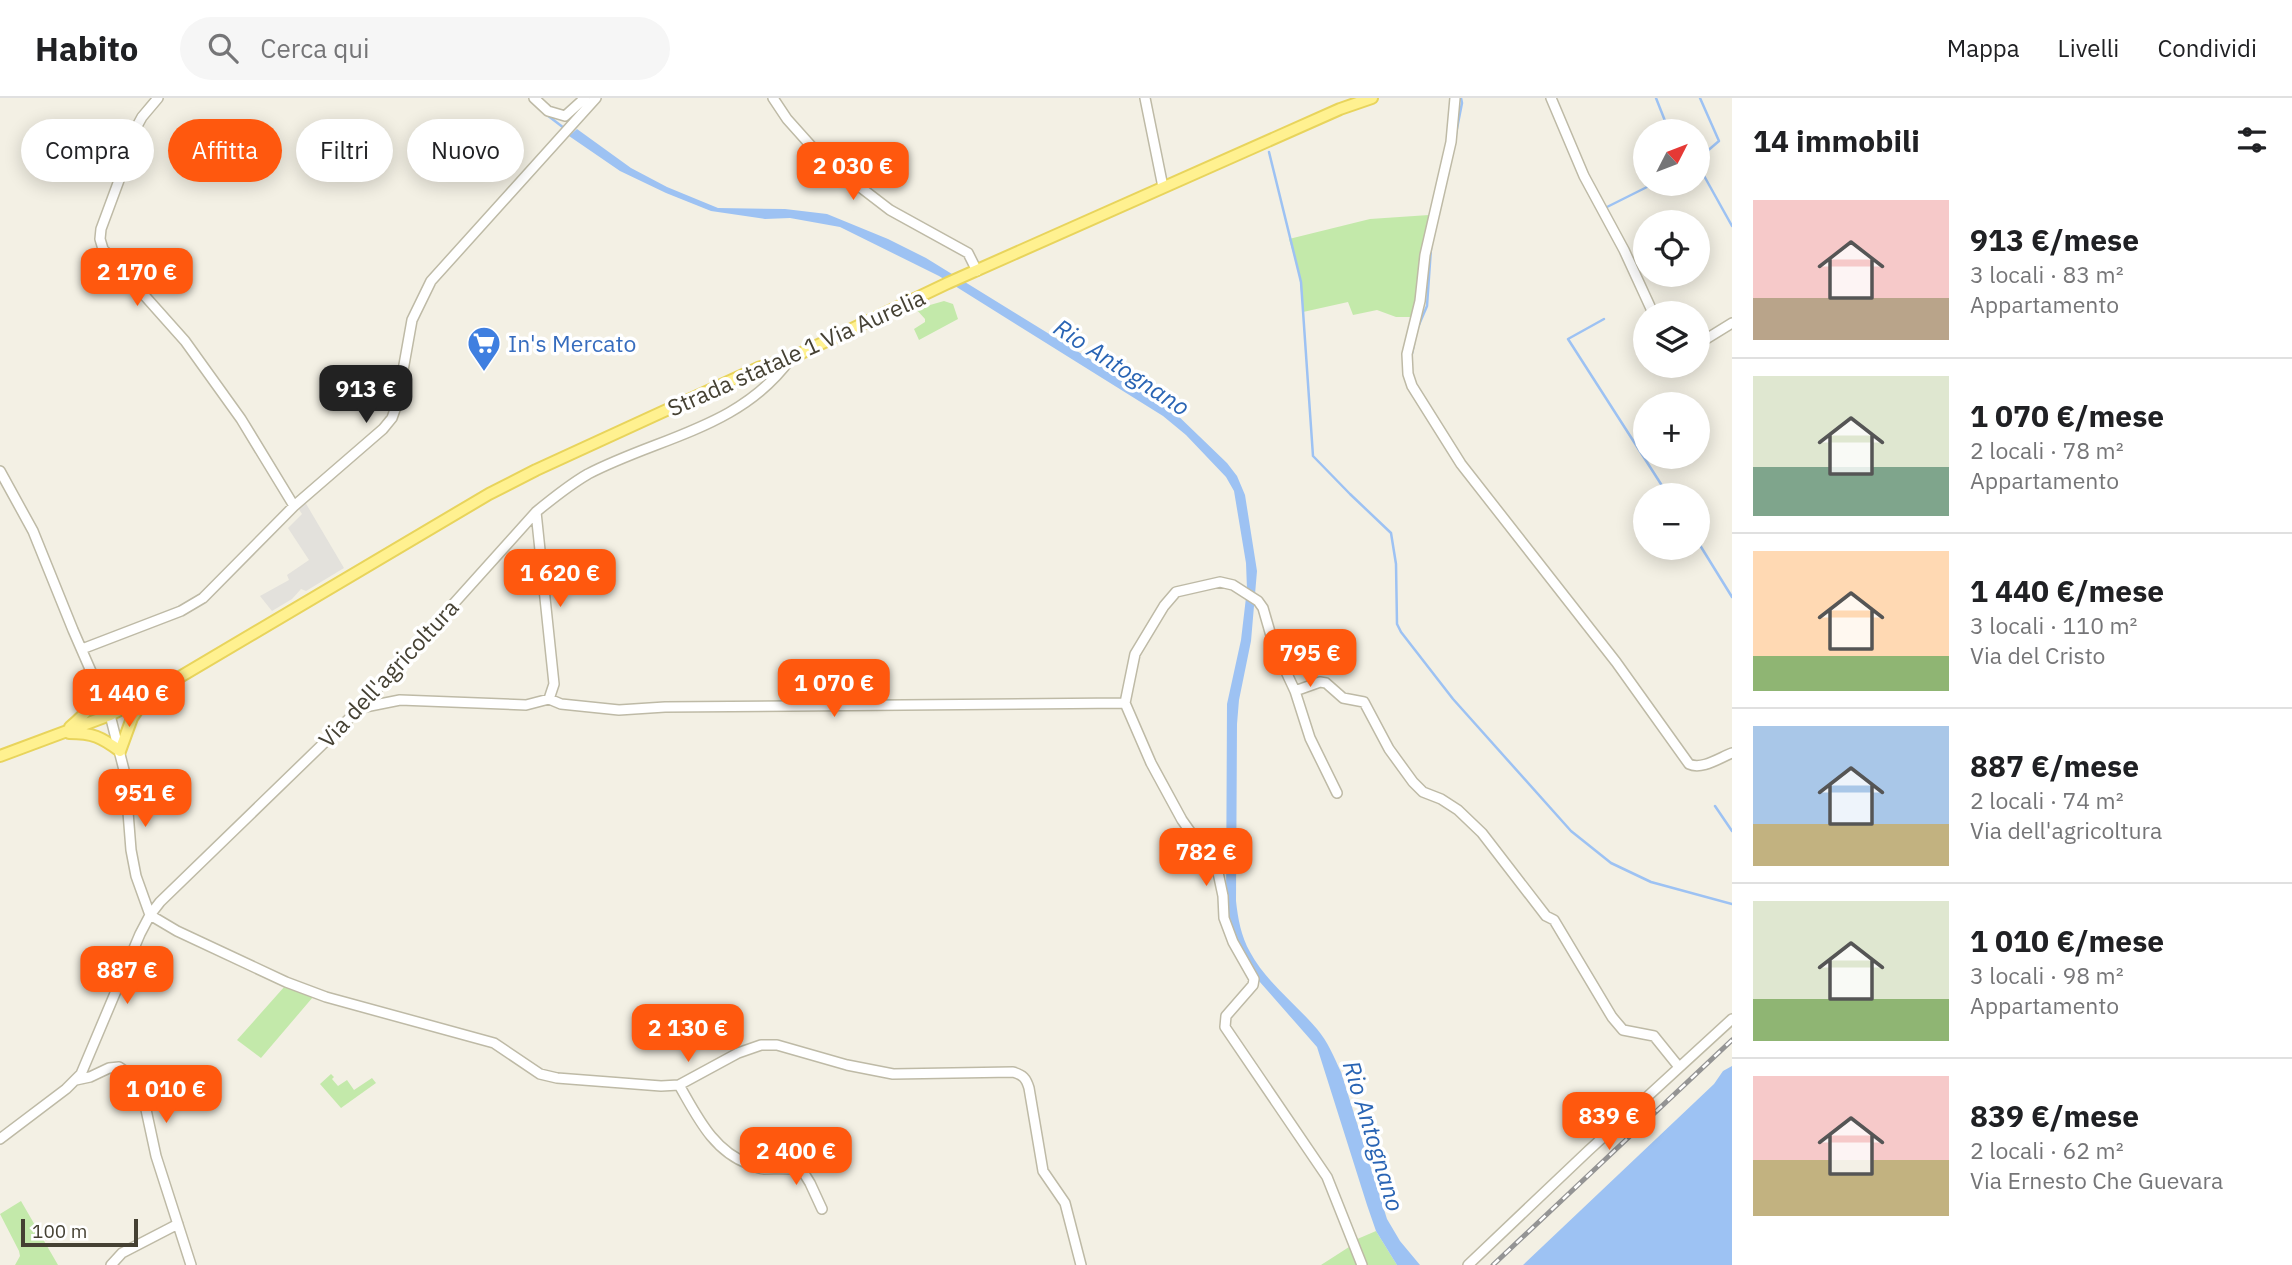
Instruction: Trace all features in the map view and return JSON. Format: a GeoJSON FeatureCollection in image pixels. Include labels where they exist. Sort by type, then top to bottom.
{"type":"FeatureCollection","features":[{"type":"Feature","properties":{"kind":"main road","name":"Strada statale 1 Via Aurelia"},"geometry":{"type":"LineString","coordinates":[[62,733],[110,715],[146,696],[500,488],[758,368],[791,358],[948,283],[1340,109],[1372,98]]}},
{"type":"Feature","properties":{"kind":"main road"},"geometry":{"type":"LineString","coordinates":[[0,756],[62,733],[88,733],[120,751],[132,718],[146,696],[117,691],[95,680],[90,708],[62,733]]}},
{"type":"Feature","properties":{"kind":"street"},"geometry":{"type":"LineString","coordinates":[[158,98],[136,128],[101,229],[103,249],[185,341],[241,419],[294,506]]}},
{"type":"Feature","properties":{"kind":"street"},"geometry":{"type":"LineString","coordinates":[[534,98],[548,110],[565,116],[586,98]]}},
{"type":"Feature","properties":{"kind":"street"},"geometry":{"type":"LineString","coordinates":[[82,649],[193,605],[203,598],[294,506],[374,438],[392,418],[412,320],[431,281],[596,98]]}},
{"type":"Feature","properties":{"kind":"street"},"geometry":{"type":"LineString","coordinates":[[773,98],[787,119],[821,157],[890,210],[968,253],[975,271]]}},
{"type":"Feature","properties":{"kind":"street"},"geometry":{"type":"LineString","coordinates":[[1145,98],[1163,187]]}},
{"type":"Feature","properties":{"kind":"street"},"geometry":{"type":"LineString","coordinates":[[1455,98],[1451,142],[1425,255],[1420,301],[1407,354],[1412,386],[1461,464],[1616,662],[1689,764],[1700,766],[1732,752]]}},
{"type":"Feature","properties":{"kind":"street"},"geometry":{"type":"LineString","coordinates":[[1551,98],[1584,176],[1624,250],[1647,301]]}},
{"type":"Feature","properties":{"kind":"street"},"geometry":{"type":"LineString","coordinates":[[1710,337],[1732,323]]}},
{"type":"Feature","properties":{"kind":"street","name":"Via dell'agricoltura"},"geometry":{"type":"LineString","coordinates":[[76,1080],[84,1069],[150,915],[178,884],[359,709],[536,512],[560,492],[589,474],[705,427],[753,396],[791,358]]}},
{"type":"Feature","properties":{"kind":"street"},"geometry":{"type":"LineString","coordinates":[[0,471],[33,531],[110,715],[120,751],[136,876],[150,915],[286,982],[326,997],[494,1043],[546,1076],[585,1081],[679,1085],[738,1053],[761,1045],[777,1045],[847,1065],[893,1074],[1021,1074],[1029,1088],[1043,1171],[1065,1203],[1081,1265]]}},
{"type":"Feature","properties":{"kind":"street"},"geometry":{"type":"LineString","coordinates":[[536,512],[554,684],[549,699]]}},
{"type":"Feature","properties":{"kind":"street"},"geometry":{"type":"LineString","coordinates":[[1337,793],[1310,738],[1295,691],[1274,646],[1263,608],[1258,601],[1242,590],[1220,582],[1176,592],[1164,606],[1135,654],[1125,703],[1151,763],[1182,820],[1206,854],[1216,863],[1223,896],[1224,918],[1233,942],[1254,979],[1253,985],[1226,1016],[1225,1027],[1327,1177],[1362,1265]]}},
{"type":"Feature","properties":{"kind":"street"},"geometry":{"type":"LineString","coordinates":[[1295,691],[1320,682],[1326,683],[1343,698],[1364,702],[1389,749],[1413,782],[1423,792],[1458,810],[1482,833],[1546,916],[1554,920],[1612,1017],[1623,1030],[1654,1036],[1679,1068]]}},
{"type":"Feature","properties":{"kind":"street"},"geometry":{"type":"LineString","coordinates":[[359,709],[400,700],[526,705],[549,699],[561,704],[619,710],[664,707],[1125,703]]}},
{"type":"Feature","properties":{"kind":"street"},"geometry":{"type":"LineString","coordinates":[[1468,1265],[1732,1019]]}},
{"type":"Feature","properties":{"kind":"street"},"geometry":{"type":"LineString","coordinates":[[0,1139],[76,1080],[113,1067],[124,1069],[132,1076],[146,1102],[156,1157],[191,1265]]}},
{"type":"Feature","properties":{"kind":"street"},"geometry":{"type":"LineString","coordinates":[[679,1085],[723,1151],[763,1169],[771,1167],[802,1170],[822,1209]]}},
{"type":"Feature","properties":{"kind":"street"},"geometry":{"type":"LineString","coordinates":[[111,1265],[122,1253],[178,1224]]}},
{"type":"Feature","properties":{"kind":"green space"},"geometry":{"type":"Polygon","coordinates":[[[1429,215],[1413,317],[1396,317],[1377,310],[1353,315],[1348,302],[1303,312],[1299,273],[1289,239],[1370,219],[1429,215]]]}},
{"type":"Feature","properties":{"kind":"green space"},"geometry":{"type":"Polygon","coordinates":[[[944,301],[953,304],[958,319],[919,340],[914,329],[925,322],[925,319],[916,309],[944,301]]]}},
{"type":"Feature","properties":{"kind":"green space"},"geometry":{"type":"Polygon","coordinates":[[[285,986],[313,997],[261,1058],[237,1040],[285,986]]]}},
{"type":"Feature","properties":{"kind":"green space"},"geometry":{"type":"Polygon","coordinates":[[[331,1074],[338,1086],[347,1080],[354,1090],[372,1078],[376,1083],[341,1108],[320,1084],[331,1074]]]}},
{"type":"Feature","properties":{"kind":"green space"},"geometry":{"type":"Polygon","coordinates":[[[21,1201],[58,1265],[15,1265],[20,1256],[19,1251],[0,1214],[21,1201]]]}},
{"type":"Feature","properties":{"kind":"green space"},"geometry":{"type":"Polygon","coordinates":[[[1376,1231],[1397,1265],[1364,1265],[1355,1240],[1376,1231]]]}},
{"type":"Feature","properties":{"kind":"green space"},"geometry":{"type":"Polygon","coordinates":[[[1349,1247],[1359,1265],[1321,1265],[1349,1247]]]}},
{"type":"Feature","properties":{"kind":"shaded area"},"geometry":{"type":"Polygon","coordinates":[[[305,502],[344,568],[306,591],[301,589],[292,599],[272,611],[260,596],[289,580],[287,575],[309,560],[288,528],[302,514],[298,508],[305,502]]]}},
{"type":"Feature","properties":{"kind":"water"},"geometry":{"type":"Polygon","coordinates":[[[577,129],[631,168],[667,187],[718,208],[785,209],[827,214],[926,258],[1171,409],[1237,476],[1245,495],[1257,571],[1251,641],[1237,724],[1236,901],[1240,927],[1257,963],[1317,1029],[1330,1050],[1341,1072],[1387,1219],[1400,1241],[1420,1265],[1397,1265],[1376,1231],[1317,1047],[1259,981],[1234,943],[1226,909],[1227,704],[1241,640],[1247,589],[1246,563],[1234,491],[1226,477],[1186,435],[1163,416],[939,276],[840,227],[790,218],[765,219],[711,211],[666,193],[620,171],[569,136],[577,129]]]}},
{"type":"Feature","properties":{"kind":"water"},"geometry":{"type":"Polygon","coordinates":[[[1732,1066],[1732,1265],[1523,1265],[1714,1084],[1723,1071],[1732,1066]]]}},
{"type":"Feature","properties":{"kind":"waterway"},"geometry":{"type":"LineString","coordinates":[[1448,174],[1461,98]]}},
{"type":"Feature","properties":{"kind":"waterway"},"geometry":{"type":"LineString","coordinates":[[1656,98],[1664,119]]}},
{"type":"Feature","properties":{"kind":"waterway"},"geometry":{"type":"LineString","coordinates":[[1700,98],[1709,119]]}},
{"type":"Feature","properties":{"kind":"waterway","name":"Rio Antognano"},"geometry":{"type":"LineString","coordinates":[[547,115],[564,128]]}},
{"type":"Feature","properties":{"kind":"waterway"},"geometry":{"type":"LineString","coordinates":[[1710,121],[1719,141],[1710,149]]}},
{"type":"Feature","properties":{"kind":"waterway"},"geometry":{"type":"LineString","coordinates":[[1269,152],[1301,282],[1313,456],[1391,533],[1396,564],[1397,624],[1401,632],[1453,699],[1571,831],[1611,863],[1651,882],[1732,904]]}},
{"type":"Feature","properties":{"kind":"waterway"},"geometry":{"type":"LineString","coordinates":[[1710,187],[1732,226]]}},
{"type":"Feature","properties":{"kind":"waterway"},"geometry":{"type":"LineString","coordinates":[[1607,207],[1633,194]]}},
{"type":"Feature","properties":{"kind":"waterway"},"geometry":{"type":"LineString","coordinates":[[1418,327],[1427,306],[1431,248]]}},
{"type":"Feature","properties":{"kind":"waterway"},"geometry":{"type":"LineString","coordinates":[[1604,319],[1568,339],[1660,483]]}},
{"type":"Feature","properties":{"kind":"waterway"},"geometry":{"type":"LineString","coordinates":[[1411,358],[1414,344]]}},
{"type":"Feature","properties":{"kind":"waterway"},"geometry":{"type":"LineString","coordinates":[[1709,560],[1732,597]]}},
{"type":"Feature","properties":{"kind":"waterway"},"geometry":{"type":"LineString","coordinates":[[1715,806],[1732,831]]}},
{"type":"Feature","properties":{"kind":"railway"},"geometry":{"type":"LineString","coordinates":[[1493,1265],[1732,1040]]}},
{"type":"Feature","properties":{"kind":"place","name":"In's Mercato"},"geometry":{"type":"Point","coordinates":[484,373]}}]}
